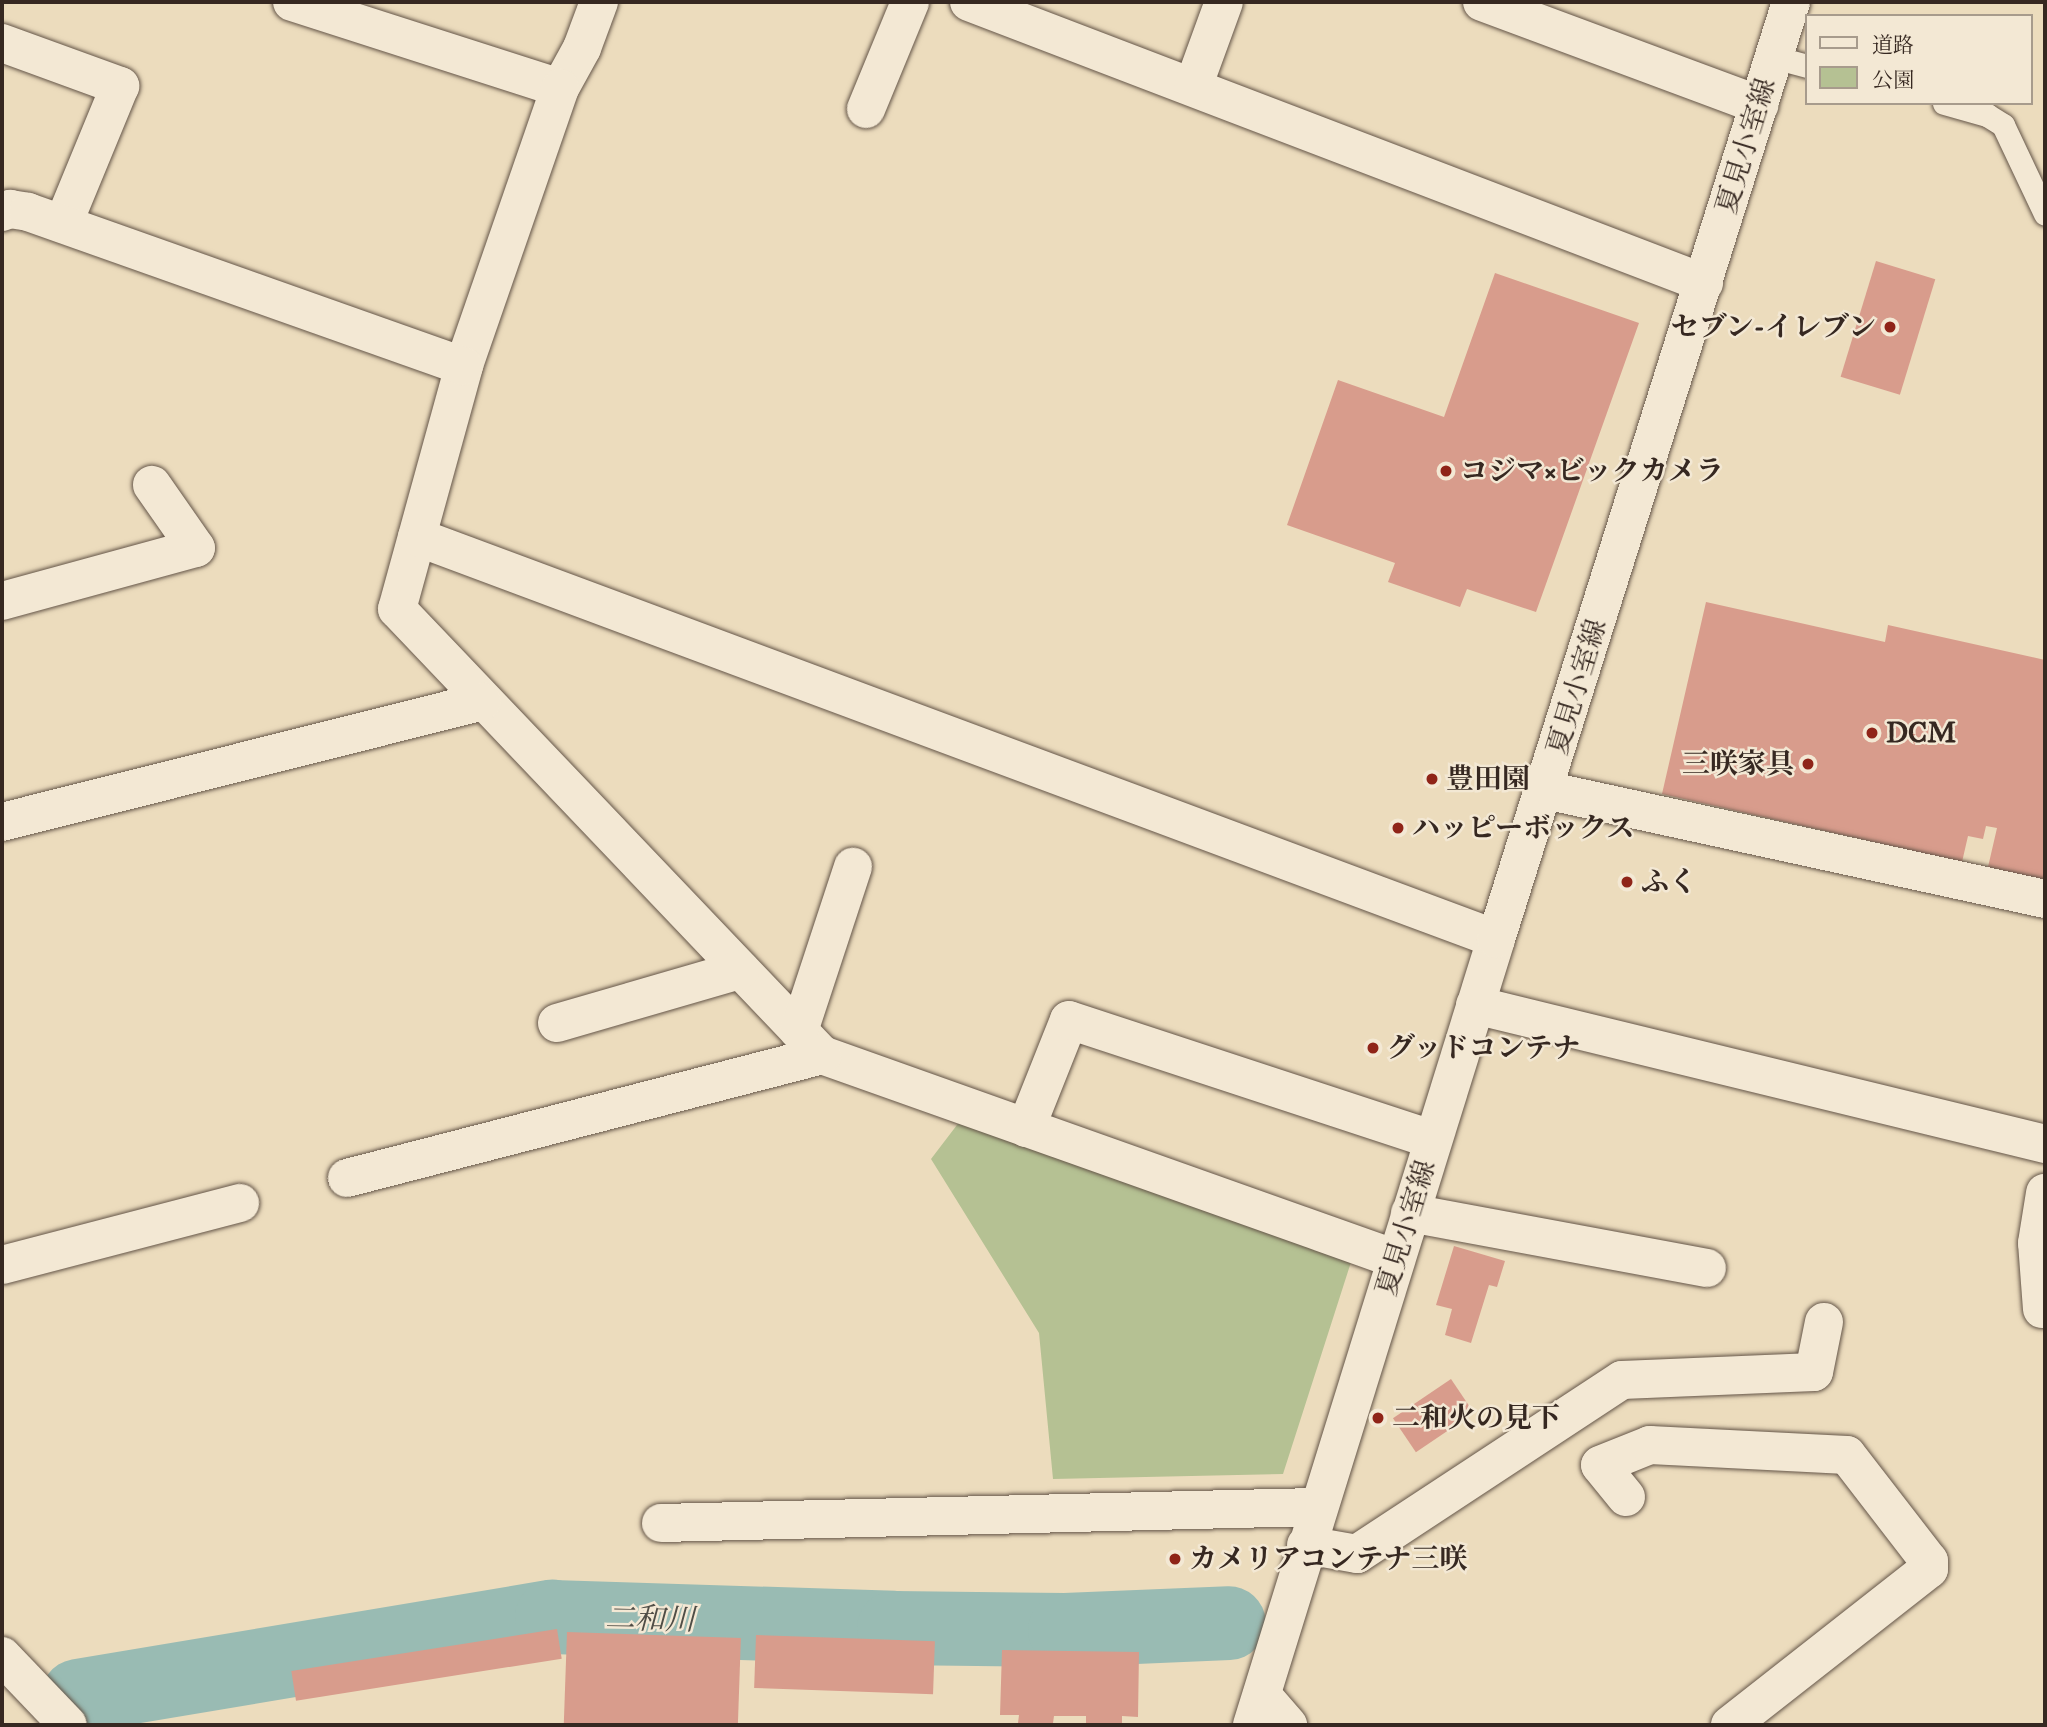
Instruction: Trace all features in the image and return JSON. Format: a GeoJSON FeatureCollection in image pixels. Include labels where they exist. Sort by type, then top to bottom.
{"type":"FeatureCollection","features":[{"type":"Feature","properties":{"kind":"street"},"geometry":{"type":"LineString","coordinates":[[292,2],[560,88]]}},
{"type":"Feature","properties":{"kind":"street"},"geometry":{"type":"LineString","coordinates":[[599,2],[582,48],[560,88],[464,366],[397,609],[811,1043],[1026,1128],[1396,1259]]}},
{"type":"Feature","properties":{"kind":"street"},"geometry":{"type":"LineString","coordinates":[[866,109],[910,2]]}},
{"type":"Feature","properties":{"kind":"street"},"geometry":{"type":"LineString","coordinates":[[969,2],[1704,283]]}},
{"type":"Feature","properties":{"kind":"street"},"geometry":{"type":"LineString","coordinates":[[1193,87],[1224,2]]}},
{"type":"Feature","properties":{"kind":"street"},"geometry":{"type":"LineString","coordinates":[[1482,2],[1759,105]]}},
{"type":"Feature","properties":{"kind":"street","name":"夏見小室線"},"geometry":{"type":"LineString","coordinates":[[1287,1725],[1257,1710],[1475,1004],[1545,790],[1759,105],[1791,61],[1791,2]]}},
{"type":"Feature","properties":{"kind":"street"},"geometry":{"type":"LineString","coordinates":[[2,43],[120,86],[63,225]]}},
{"type":"Feature","properties":{"kind":"street"},"geometry":{"type":"LineString","coordinates":[[2,212],[10,209],[28,212],[464,366]]}},
{"type":"Feature","properties":{"kind":"street"},"geometry":{"type":"LineString","coordinates":[[2,601],[196,548],[152,485]]}},
{"type":"Feature","properties":{"kind":"street"},"geometry":{"type":"LineString","coordinates":[[417,537],[1496,939]]}},
{"type":"Feature","properties":{"kind":"street"},"geometry":{"type":"LineString","coordinates":[[2,822],[482,701]]}},
{"type":"Feature","properties":{"kind":"street"},"geometry":{"type":"LineString","coordinates":[[1545,790],[2045,899]]}},
{"type":"Feature","properties":{"kind":"street"},"geometry":{"type":"LineString","coordinates":[[811,1043],[853,867]]}},
{"type":"Feature","properties":{"kind":"street"},"geometry":{"type":"LineString","coordinates":[[557,1023],[740,970]]}},
{"type":"Feature","properties":{"kind":"street"},"geometry":{"type":"LineString","coordinates":[[1475,1004],[2045,1144]]}},
{"type":"Feature","properties":{"kind":"street"},"geometry":{"type":"LineString","coordinates":[[1026,1128],[1069,1020],[1433,1140]]}},
{"type":"Feature","properties":{"kind":"street"},"geometry":{"type":"LineString","coordinates":[[347,1178],[811,1043]]}},
{"type":"Feature","properties":{"kind":"street"},"geometry":{"type":"LineString","coordinates":[[2042,1308],[2037,1243],[2045,1193]]}},
{"type":"Feature","properties":{"kind":"street"},"geometry":{"type":"LineString","coordinates":[[2,1265],[240,1203]]}},
{"type":"Feature","properties":{"kind":"street"},"geometry":{"type":"LineString","coordinates":[[1410,1213],[1707,1268]]}},
{"type":"Feature","properties":{"kind":"street"},"geometry":{"type":"LineString","coordinates":[[1306,1545],[1357,1554],[1622,1380],[1814,1372],[1824,1322]]}},
{"type":"Feature","properties":{"kind":"street"},"geometry":{"type":"LineString","coordinates":[[1626,1497],[1600,1465],[1650,1445],[1847,1455],[1929,1561],[1929,1569],[1730,1725]]}},
{"type":"Feature","properties":{"kind":"street"},"geometry":{"type":"LineString","coordinates":[[661,1522],[1318,1507]]}},
{"type":"Feature","properties":{"kind":"street"},"geometry":{"type":"LineString","coordinates":[[2,1656],[68,1725]]}},
{"type":"Feature","properties":{"kind":"lane"},"geometry":{"type":"LineString","coordinates":[[1951,105],[1987,115],[2003,125],[2045,214]]}},
{"type":"Feature","properties":{"kind":"green space"},"geometry":{"type":"Polygon","coordinates":[[[960,1121],[1352,1259],[1283,1474],[1053,1479],[1039,1333],[931,1159],[960,1121]]]}},
{"type":"Feature","properties":{"kind":"building"},"geometry":{"type":"Polygon","coordinates":[[[1876,261],[1935,279],[1900,395],[1841,377],[1876,261]]]}},
{"type":"Feature","properties":{"kind":"building","name":"コジマ×ビックカメラ"},"geometry":{"type":"Polygon","coordinates":[[[1495,273],[1639,323],[1536,612],[1467,589],[1460,607],[1388,582],[1395,563],[1287,525],[1338,380],[1444,417],[1495,273]]]}},
{"type":"Feature","properties":{"kind":"building"},"geometry":{"type":"Polygon","coordinates":[[[1706,602],[1885,642],[1888,625],[2045,660],[2045,881],[1988,867],[1997,828],[1986,826],[1983,839],[1968,836],[1962,862],[1662,794],[1706,602]]]}},
{"type":"Feature","properties":{"kind":"building"},"geometry":{"type":"Polygon","coordinates":[[[1454,1246],[1505,1261],[1497,1287],[1489,1285],[1471,1343],[1445,1335],[1452,1309],[1436,1305],[1454,1246]]]}},
{"type":"Feature","properties":{"kind":"building"},"geometry":{"type":"Polygon","coordinates":[[[1451,1379],[1474,1413],[1416,1452],[1393,1418],[1451,1379]]]}},
{"type":"Feature","properties":{"kind":"building"},"geometry":{"type":"Polygon","coordinates":[[[557,1629],[562,1659],[296,1701],[291,1671],[557,1629]]]}},
{"type":"Feature","properties":{"kind":"building"},"geometry":{"type":"Polygon","coordinates":[[[567,1632],[741,1638],[738,1725],[564,1725],[567,1632]]]}},
{"type":"Feature","properties":{"kind":"building"},"geometry":{"type":"Polygon","coordinates":[[[756,1635],[935,1641],[933,1694],[754,1688],[756,1635]]]}},
{"type":"Feature","properties":{"kind":"building"},"geometry":{"type":"Polygon","coordinates":[[[1002,1650],[1139,1652],[1138,1717],[1122,1716],[1122,1724],[1086,1724],[1086,1716],[1054,1716],[1053,1723],[1018,1723],[1019,1715],[1000,1715],[1002,1650]]]}},
{"type":"Feature","properties":{"kind":"waterway","name":"二和川"},"geometry":{"type":"LineString","coordinates":[[78,1696],[552,1617],[894,1628],[1065,1630],[1229,1623]]}},
{"type":"Feature","properties":{"kind":"place","name":"セブン-イレブン"},"geometry":{"type":"Point","coordinates":[1890,327]}},
{"type":"Feature","properties":{"kind":"place","name":"コジマ×ビックカメラ"},"geometry":{"type":"Point","coordinates":[1446,471]}},
{"type":"Feature","properties":{"kind":"place","name":"DCM"},"geometry":{"type":"Point","coordinates":[1872,733]}},
{"type":"Feature","properties":{"kind":"place","name":"三咲家具"},"geometry":{"type":"Point","coordinates":[1808,764]}},
{"type":"Feature","properties":{"kind":"place","name":"豊田園"},"geometry":{"type":"Point","coordinates":[1432,779]}},
{"type":"Feature","properties":{"kind":"place","name":"ハッピーボックス"},"geometry":{"type":"Point","coordinates":[1398,828]}},
{"type":"Feature","properties":{"kind":"place","name":"ふく"},"geometry":{"type":"Point","coordinates":[1627,882]}},
{"type":"Feature","properties":{"kind":"place","name":"グッドコンテナ"},"geometry":{"type":"Point","coordinates":[1373,1048]}},
{"type":"Feature","properties":{"kind":"place","name":"二和火の見下"},"geometry":{"type":"Point","coordinates":[1378,1418]}},
{"type":"Feature","properties":{"kind":"place","name":"カメリアコンテナ三咲"},"geometry":{"type":"Point","coordinates":[1175,1559]}}]}
